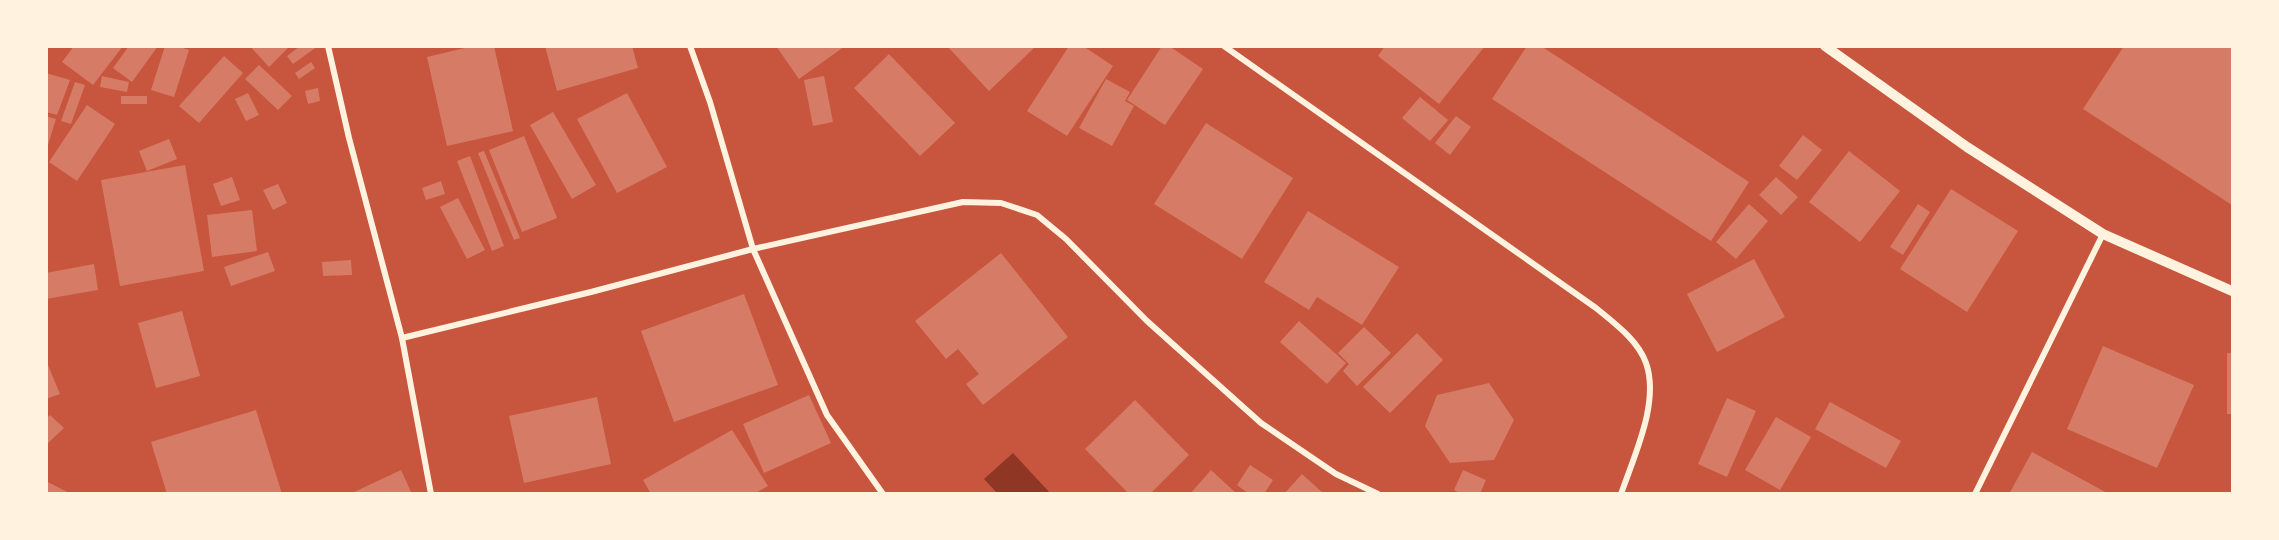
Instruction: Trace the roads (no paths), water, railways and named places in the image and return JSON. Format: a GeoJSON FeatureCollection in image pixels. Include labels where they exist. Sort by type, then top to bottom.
{"type":"FeatureCollection","features":[{"type":"Feature","properties":{"kind":"street"},"geometry":{"type":"LineString","coordinates":[[328,46],[349,138],[402,338],[431,494]]}},
{"type":"Feature","properties":{"kind":"street"},"geometry":{"type":"LineString","coordinates":[[690,46],[710,102],[753,249],[827,415],[883,494]]}},
{"type":"Feature","properties":{"kind":"street"},"geometry":{"type":"LineString","coordinates":[[1224,46],[1596,308],[1632,340],[1646,362],[1650,388],[1645,425],[1621,494]]}},
{"type":"Feature","properties":{"kind":"street"},"geometry":{"type":"LineString","coordinates":[[1825,46],[1968,147],[2103,234],[2232,291]]}},
{"type":"Feature","properties":{"kind":"street"},"geometry":{"type":"LineString","coordinates":[[402,338],[591,292],[753,249],[963,202],[1001,203],[1037,215],[1066,239],[1147,321],[1261,423],[1336,474],[1378,494]]}},
{"type":"Feature","properties":{"kind":"street"},"geometry":{"type":"LineString","coordinates":[[1975,494],[2103,234]]}}]}
